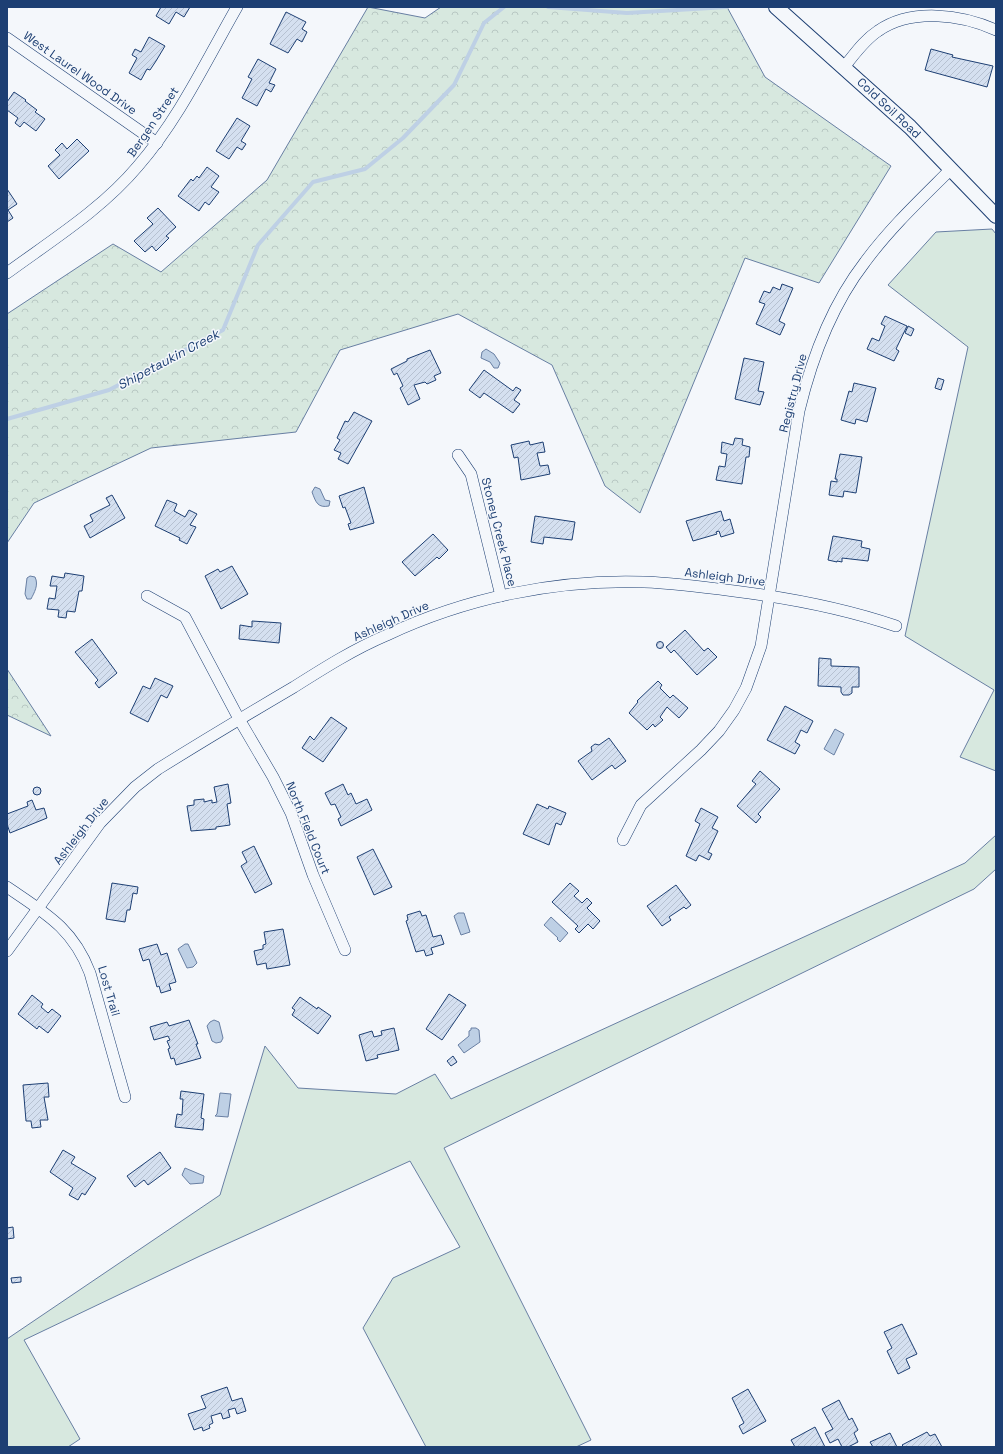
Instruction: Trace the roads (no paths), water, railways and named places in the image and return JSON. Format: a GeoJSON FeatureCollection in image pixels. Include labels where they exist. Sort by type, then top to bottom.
{"type":"FeatureCollection","features":[{"type":"Feature","properties":{"kind":"street","name":"Bergen Street"},"geometry":{"type":"LineString","coordinates":[[7,273],[118,188],[157,143],[172,121],[237,7]]}},
{"type":"Feature","properties":{"kind":"street","name":"Cold Soil Road"},"geometry":{"type":"LineString","coordinates":[[776,7],[844,67],[951,168],[996,216]]}},
{"type":"Feature","properties":{"kind":"street"},"geometry":{"type":"LineString","coordinates":[[844,67],[876,31],[892,22],[905,18],[921,16],[960,19],[982,24],[996,30]]}},
{"type":"Feature","properties":{"kind":"street","name":"West Laurel Wood Drive"},"geometry":{"type":"LineString","coordinates":[[7,38],[157,143]]}},
{"type":"Feature","properties":{"kind":"street","name":"Registry Drive"},"geometry":{"type":"LineString","coordinates":[[623,840],[641,805],[701,750],[719,731],[734,710],[755,667],[761,646],[770,596],[799,411],[817,348],[837,306],[864,262],[885,237],[951,168]]}},
{"type":"Feature","properties":{"kind":"street","name":"Stoney Creek Place"},"geometry":{"type":"LineString","coordinates":[[458,456],[471,474],[501,596]]}},
{"type":"Feature","properties":{"kind":"street","name":"Ashleigh Drive"},"geometry":{"type":"LineString","coordinates":[[7,951],[39,909],[100,823],[135,787],[158,769],[351,652],[387,634],[462,606],[501,596],[551,587],[602,582],[682,584],[826,605],[896,626]]}},
{"type":"Feature","properties":{"kind":"street","name":"North Field Court"},"geometry":{"type":"LineString","coordinates":[[147,596],[185,617],[273,777],[291,813],[313,875],[345,950]]}},
{"type":"Feature","properties":{"kind":"street","name":"Lost Trail"},"geometry":{"type":"LineString","coordinates":[[7,887],[63,928],[76,942],[84,956],[125,1097]]}},
{"type":"Feature","properties":{"kind":"water"},"geometry":{"type":"Polygon","coordinates":[[[486,349],[494,354],[500,363],[498,368],[494,368],[490,362],[481,358],[482,352],[486,349]]]}},
{"type":"Feature","properties":{"kind":"water"},"geometry":{"type":"Polygon","coordinates":[[[315,487],[320,489],[325,500],[330,501],[329,506],[322,506],[316,502],[312,492],[315,487]]]}},
{"type":"Feature","properties":{"kind":"water"},"geometry":{"type":"Polygon","coordinates":[[[30,576],[35,577],[36,586],[35,592],[31,599],[27,599],[25,594],[27,578],[30,576]]]}},
{"type":"Feature","properties":{"kind":"water"},"geometry":{"type":"Polygon","coordinates":[[[835,729],[844,734],[834,755],[824,749],[835,729]]]}},
{"type":"Feature","properties":{"kind":"water"},"geometry":{"type":"Polygon","coordinates":[[[458,913],[464,913],[470,932],[461,935],[454,916],[458,913]]]}},
{"type":"Feature","properties":{"kind":"water"},"geometry":{"type":"Polygon","coordinates":[[[551,917],[568,933],[560,942],[557,939],[558,938],[544,925],[551,917]]]}},
{"type":"Feature","properties":{"kind":"water"},"geometry":{"type":"Polygon","coordinates":[[[185,944],[188,944],[197,963],[193,967],[187,968],[178,949],[185,944]]]}},
{"type":"Feature","properties":{"kind":"water"},"geometry":{"type":"Polygon","coordinates":[[[214,1020],[219,1022],[223,1038],[221,1042],[216,1043],[212,1041],[207,1026],[214,1020]]]}},
{"type":"Feature","properties":{"kind":"water"},"geometry":{"type":"Polygon","coordinates":[[[471,1028],[476,1028],[479,1030],[480,1042],[464,1053],[458,1045],[469,1036],[469,1031],[471,1028]]]}},
{"type":"Feature","properties":{"kind":"water"},"geometry":{"type":"Polygon","coordinates":[[[220,1093],[231,1094],[228,1117],[215,1116],[217,1114],[220,1093]]]}},
{"type":"Feature","properties":{"kind":"water"},"geometry":{"type":"Polygon","coordinates":[[[185,1168],[204,1176],[203,1183],[190,1184],[182,1175],[185,1168]]]}},
{"type":"Feature","properties":{"kind":"waterway","name":"Shipetaukin Creek"},"geometry":{"type":"LineString","coordinates":[[7,419],[109,390],[223,330],[258,245],[313,182],[365,169],[403,138],[454,85],[484,23],[504,7]]}},
{"type":"Feature","properties":{"kind":"waterway","name":"Shipetaukin Creek"},"geometry":{"type":"LineString","coordinates":[[548,7],[627,13],[727,7]]}}]}
